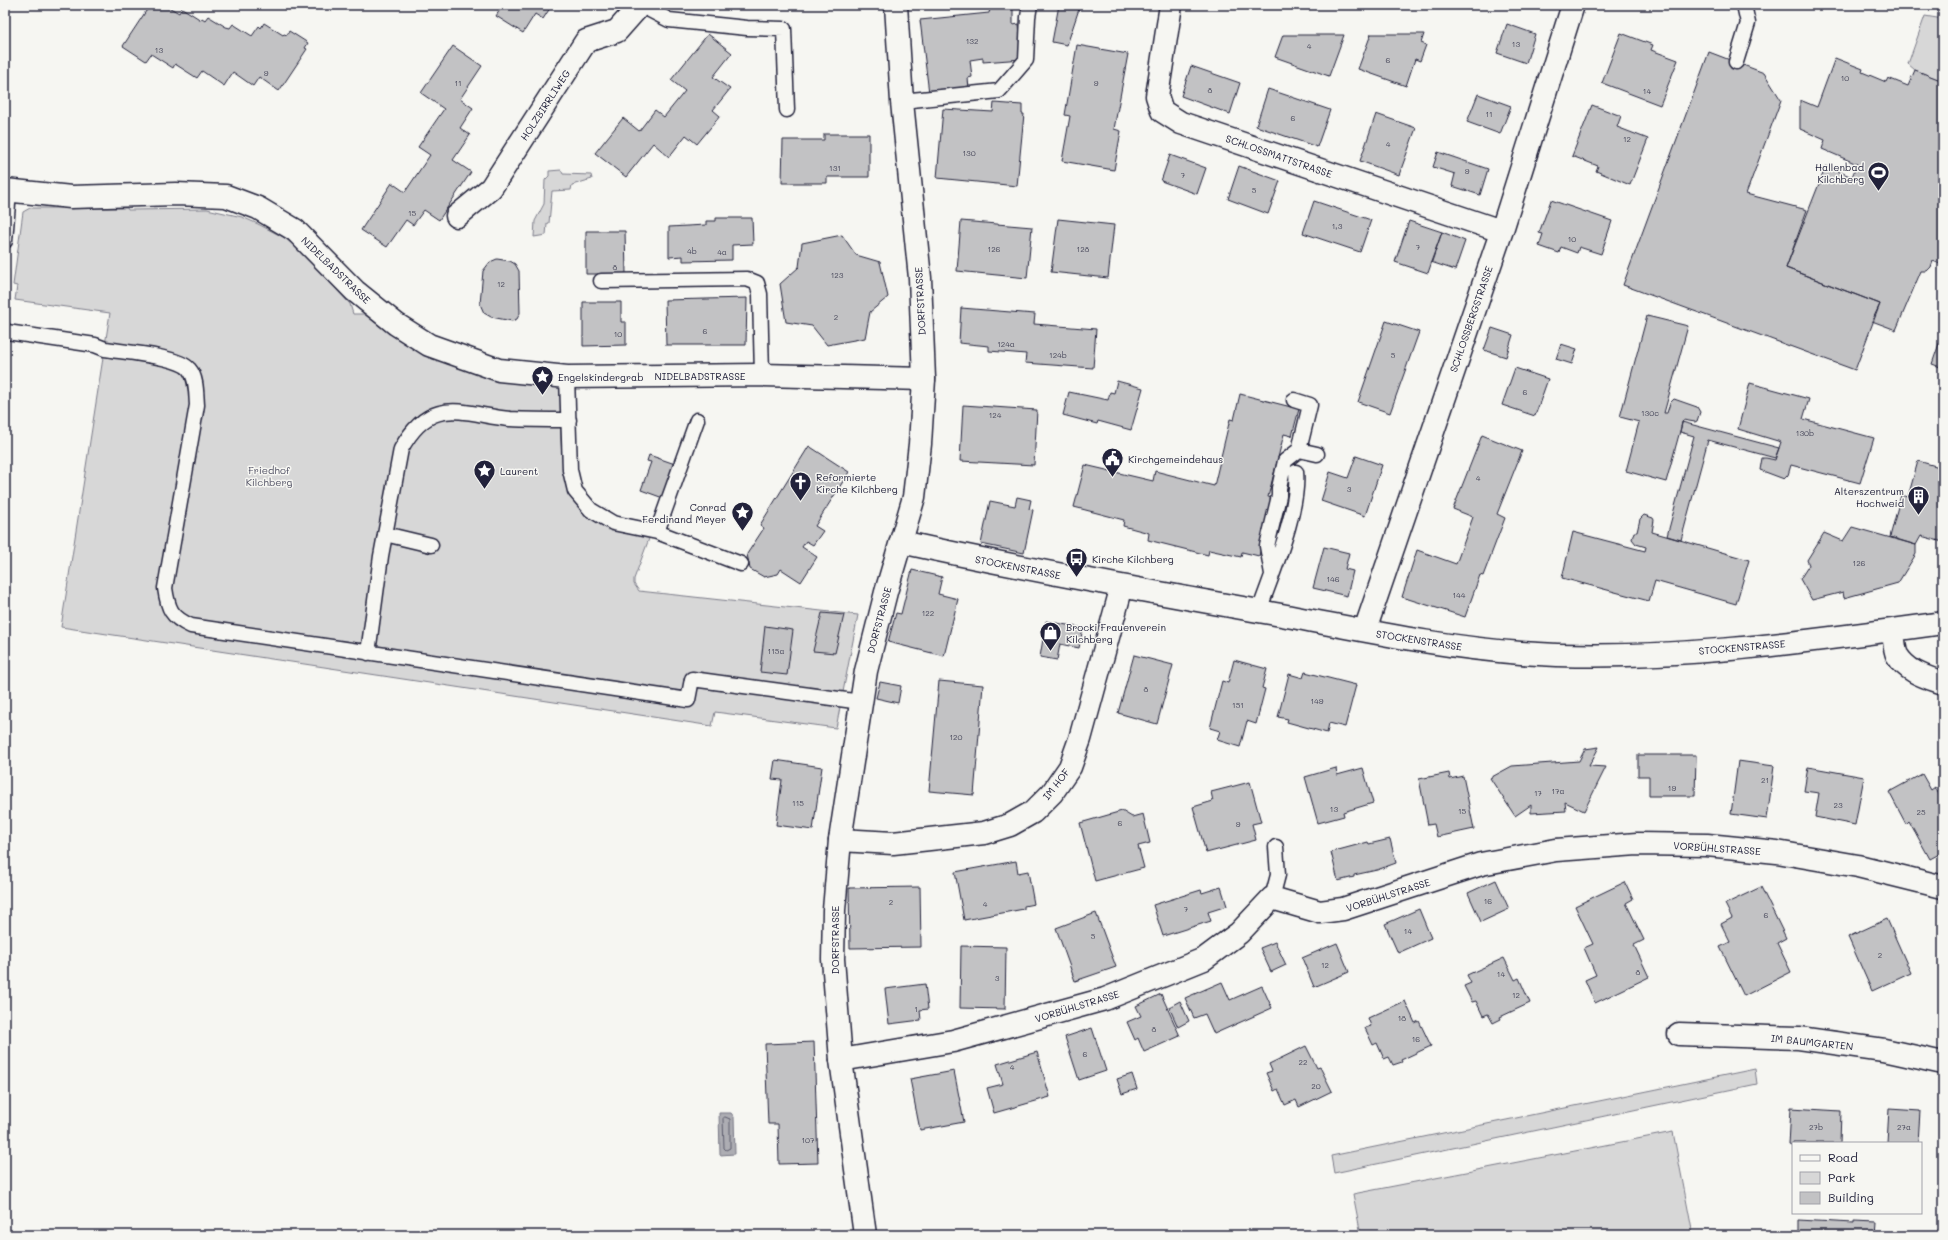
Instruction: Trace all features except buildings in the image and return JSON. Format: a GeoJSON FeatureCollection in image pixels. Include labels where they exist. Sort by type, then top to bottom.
{"type":"FeatureCollection","features":[{"type":"Feature","properties":{"kind":"street","name":"HOLZBIRRLIWEG"},"geometry":{"type":"LineString","coordinates":[[457,216],[491,188],[586,41],[617,31],[640,5]]}},
{"type":"Feature","properties":{"kind":"street","name":"DORFSTRASSE"},"geometry":{"type":"LineString","coordinates":[[865,1235],[841,1060],[833,959],[834,910],[840,840],[861,702],[873,644],[914,497],[918,470],[924,379],[920,278],[902,100],[896,5]]}},
{"type":"Feature","properties":{"kind":"street","name":"SCHLOSSMATTSTRASSE"},"geometry":{"type":"LineString","coordinates":[[1171,5],[1156,96],[1162,111],[1181,122],[1501,232]]}},
{"type":"Feature","properties":{"kind":"street","name":"SCHLOSSBERGSTRASSE"},"geometry":{"type":"LineString","coordinates":[[1365,630],[1501,232],[1573,5]]}},
{"type":"Feature","properties":{"kind":"street","name":"NIDELBADSTRASSE"},"geometry":{"type":"LineString","coordinates":[[7,191],[71,197],[176,194],[226,196],[258,208],[295,230],[355,291],[396,324],[429,345],[499,370],[567,377],[762,376],[924,379]]}},
{"type":"Feature","properties":{"kind":"street","name":"STOCKENSTRASSE"},"geometry":{"type":"LineString","coordinates":[[901,542],[1122,586],[1444,645],[1522,653],[1600,655],[1680,652],[1844,637],[1943,623]]}},
{"type":"Feature","properties":{"kind":"street","name":"IM HOF"},"geometry":{"type":"LineString","coordinates":[[840,840],[893,843],[984,833],[1010,825],[1033,812],[1052,793],[1070,767],[1080,739],[1122,586]]}},
{"type":"Feature","properties":{"kind":"street"},"geometry":{"type":"LineString","coordinates":[[1893,630],[1897,655],[1908,667],[1917,674],[1943,683]]}},
{"type":"Feature","properties":{"kind":"street","name":"VORBÜHLSTRASSE"},"geometry":{"type":"LineString","coordinates":[[841,1060],[953,1041],[1105,999],[1204,959],[1240,933],[1272,898],[1320,912],[1343,909],[1481,864],[1556,850],[1636,844],[1707,845],[1777,852],[1858,866],[1943,887]]}},
{"type":"Feature","properties":{"kind":"street","name":"IM BAUMGARTEN"},"geometry":{"type":"LineString","coordinates":[[1679,1034],[1799,1038],[1884,1050],[1943,1063]]}},
{"type":"Feature","properties":{"kind":"lane"},"geometry":{"type":"LineString","coordinates":[[640,5],[669,20],[747,28],[784,29],[787,110]]}},
{"type":"Feature","properties":{"kind":"lane"},"geometry":{"type":"LineString","coordinates":[[902,100],[999,91],[1026,60],[1030,5]]}},
{"type":"Feature","properties":{"kind":"lane"},"geometry":{"type":"LineString","coordinates":[[1736,62],[1748,23],[1744,5]]}},
{"type":"Feature","properties":{"kind":"lane"},"geometry":{"type":"LineString","coordinates":[[5,241],[7,191]]}},
{"type":"Feature","properties":{"kind":"lane"},"geometry":{"type":"LineString","coordinates":[[601,281],[747,279],[757,283],[760,294],[762,376]]}},
{"type":"Feature","properties":{"kind":"lane"},"geometry":{"type":"LineString","coordinates":[[5,330],[7,332],[177,361],[189,369],[196,385],[197,405],[165,588],[168,607],[178,620],[191,626],[688,700],[692,678],[861,702]]}},
{"type":"Feature","properties":{"kind":"lane"},"geometry":{"type":"LineString","coordinates":[[567,377],[570,470],[576,491],[591,510],[613,523],[657,532],[741,564]]}},
{"type":"Feature","properties":{"kind":"lane"},"geometry":{"type":"LineString","coordinates":[[1272,574],[1267,546],[1279,496],[1279,488],[1285,460],[1299,450],[1310,405],[1294,400]]}},
{"type":"Feature","properties":{"kind":"lane"},"geometry":{"type":"LineString","coordinates":[[368,653],[385,534],[401,448],[407,438],[422,421],[436,413],[463,411],[511,419],[569,420]]}},
{"type":"Feature","properties":{"kind":"lane"},"geometry":{"type":"LineString","coordinates":[[657,532],[697,420]]}},
{"type":"Feature","properties":{"kind":"lane"},"geometry":{"type":"LineString","coordinates":[[1299,450],[1317,454]]}},
{"type":"Feature","properties":{"kind":"lane"},"geometry":{"type":"LineString","coordinates":[[1259,611],[1294,504],[1297,484],[1296,472]]}},
{"type":"Feature","properties":{"kind":"lane"},"geometry":{"type":"LineString","coordinates":[[385,534],[431,545]]}},
{"type":"Feature","properties":{"kind":"lane"},"geometry":{"type":"LineString","coordinates":[[1272,898],[1278,875],[1276,847]]}},
{"type":"Feature","properties":{"kind":"green space"},"geometry":{"type":"Polygon","coordinates":[[[1925,16],[1943,19],[1943,81],[1915,70],[1908,64],[1925,16]]]}},
{"type":"Feature","properties":{"kind":"green space"},"geometry":{"type":"Polygon","coordinates":[[[561,170],[563,174],[591,175],[592,179],[572,185],[571,190],[552,191],[549,223],[547,224],[546,235],[534,237],[535,221],[544,204],[545,180],[549,176],[549,171],[561,170]]]}},
{"type":"Feature","properties":{"kind":"green space","name":"Friedhof Kilchberg"},"geometry":{"type":"Polygon","coordinates":[[[30,208],[127,208],[128,210],[207,209],[242,217],[283,237],[298,248],[350,304],[353,314],[364,314],[389,333],[410,346],[560,387],[563,467],[565,480],[571,497],[580,509],[605,527],[620,532],[650,536],[634,579],[634,584],[639,591],[858,615],[836,728],[715,712],[712,726],[61,627],[110,313],[15,300],[17,286],[13,285],[23,212],[30,208]]]}},
{"type":"Feature","properties":{"kind":"green space"},"geometry":{"type":"Polygon","coordinates":[[[1755,1069],[1757,1084],[1334,1173],[1331,1156],[1755,1069]]]}},
{"type":"Feature","properties":{"kind":"green space"},"geometry":{"type":"Polygon","coordinates":[[[1673,1132],[1693,1235],[1361,1235],[1353,1194],[1673,1132]]]}},
{"type":"Feature","properties":{"kind":"water"},"geometry":{"type":"Polygon","coordinates":[[[719,1113],[731,1113],[734,1117],[735,1154],[720,1155],[719,1113]]]}},
{"type":"Feature","properties":{"kind":"place","name":"Hallenbad Kilchberg"},"geometry":{"type":"Point","coordinates":[1879,192]}},
{"type":"Feature","properties":{"kind":"place","name":"Engelskindergrab"},"geometry":{"type":"Point","coordinates":[543,396]}},
{"type":"Feature","properties":{"kind":"place","name":"Kirchgemeindehaus"},"geometry":{"type":"Point","coordinates":[1112,478]}},
{"type":"Feature","properties":{"kind":"place","name":"Laurent"},"geometry":{"type":"Point","coordinates":[485,490]}},
{"type":"Feature","properties":{"kind":"place","name":"Reformierte Kirche Kilchberg"},"geometry":{"type":"Point","coordinates":[801,502]}},
{"type":"Feature","properties":{"kind":"place","name":"Alterszentrum Hochweid"},"geometry":{"type":"Point","coordinates":[1919,516]}},
{"type":"Feature","properties":{"kind":"place","name":"Conrad Ferdinand Meyer"},"geometry":{"type":"Point","coordinates":[742,532]}},
{"type":"Feature","properties":{"kind":"place","name":"Kirche Kilchberg"},"geometry":{"type":"Point","coordinates":[1076,578]}},
{"type":"Feature","properties":{"kind":"place","name":"Brocki Frauenverein Kilchberg"},"geometry":{"type":"Point","coordinates":[1050,652]}}]}
